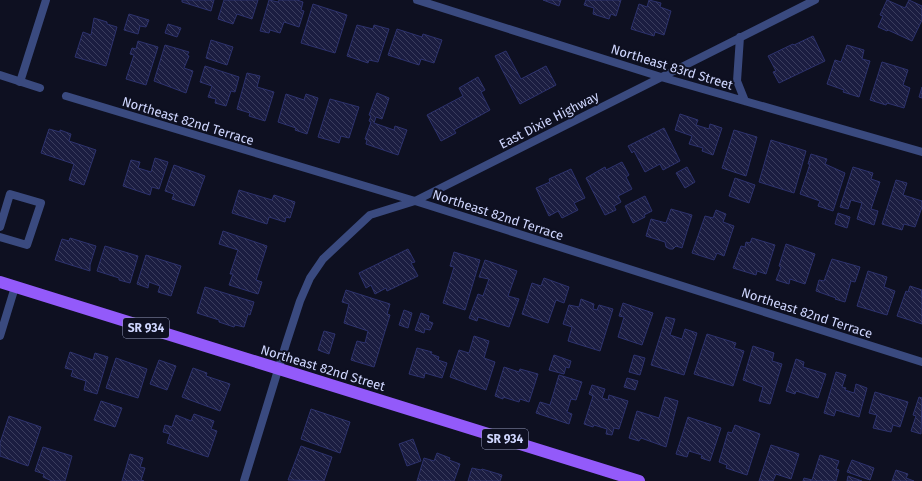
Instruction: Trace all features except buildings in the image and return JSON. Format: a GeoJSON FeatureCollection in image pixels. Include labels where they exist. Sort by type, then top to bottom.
{"type":"FeatureCollection","features":[{"type":"Feature","properties":{"kind":"main road","name":"Northeast 82nd Street"},"geometry":{"type":"LineString","coordinates":[[0,282],[638,481]]}},
{"type":"Feature","properties":{"kind":"street"},"geometry":{"type":"LineString","coordinates":[[20,82],[46,0]]}},
{"type":"Feature","properties":{"kind":"street","name":"Northeast 83rd Street"},"geometry":{"type":"LineString","coordinates":[[417,0],[661,77],[922,152]]}},
{"type":"Feature","properties":{"kind":"street","name":"East Dixie Highway"},"geometry":{"type":"LineString","coordinates":[[244,481],[278,368],[300,301],[310,278],[323,259],[370,215],[415,201],[815,0]]}},
{"type":"Feature","properties":{"kind":"street"},"geometry":{"type":"LineString","coordinates":[[740,37],[737,81],[745,101]]}},
{"type":"Feature","properties":{"kind":"street"},"geometry":{"type":"LineString","coordinates":[[0,76],[40,88]]}},
{"type":"Feature","properties":{"kind":"street","name":"Northeast 82nd Terrace"},"geometry":{"type":"LineString","coordinates":[[66,96],[415,201],[922,362]]}},
{"type":"Feature","properties":{"kind":"street"},"geometry":{"type":"LineString","coordinates":[[0,227],[10,194],[41,203],[27,245],[0,237]]}},
{"type":"Feature","properties":{"kind":"street"},"geometry":{"type":"LineString","coordinates":[[0,336],[15,287]]}}]}
